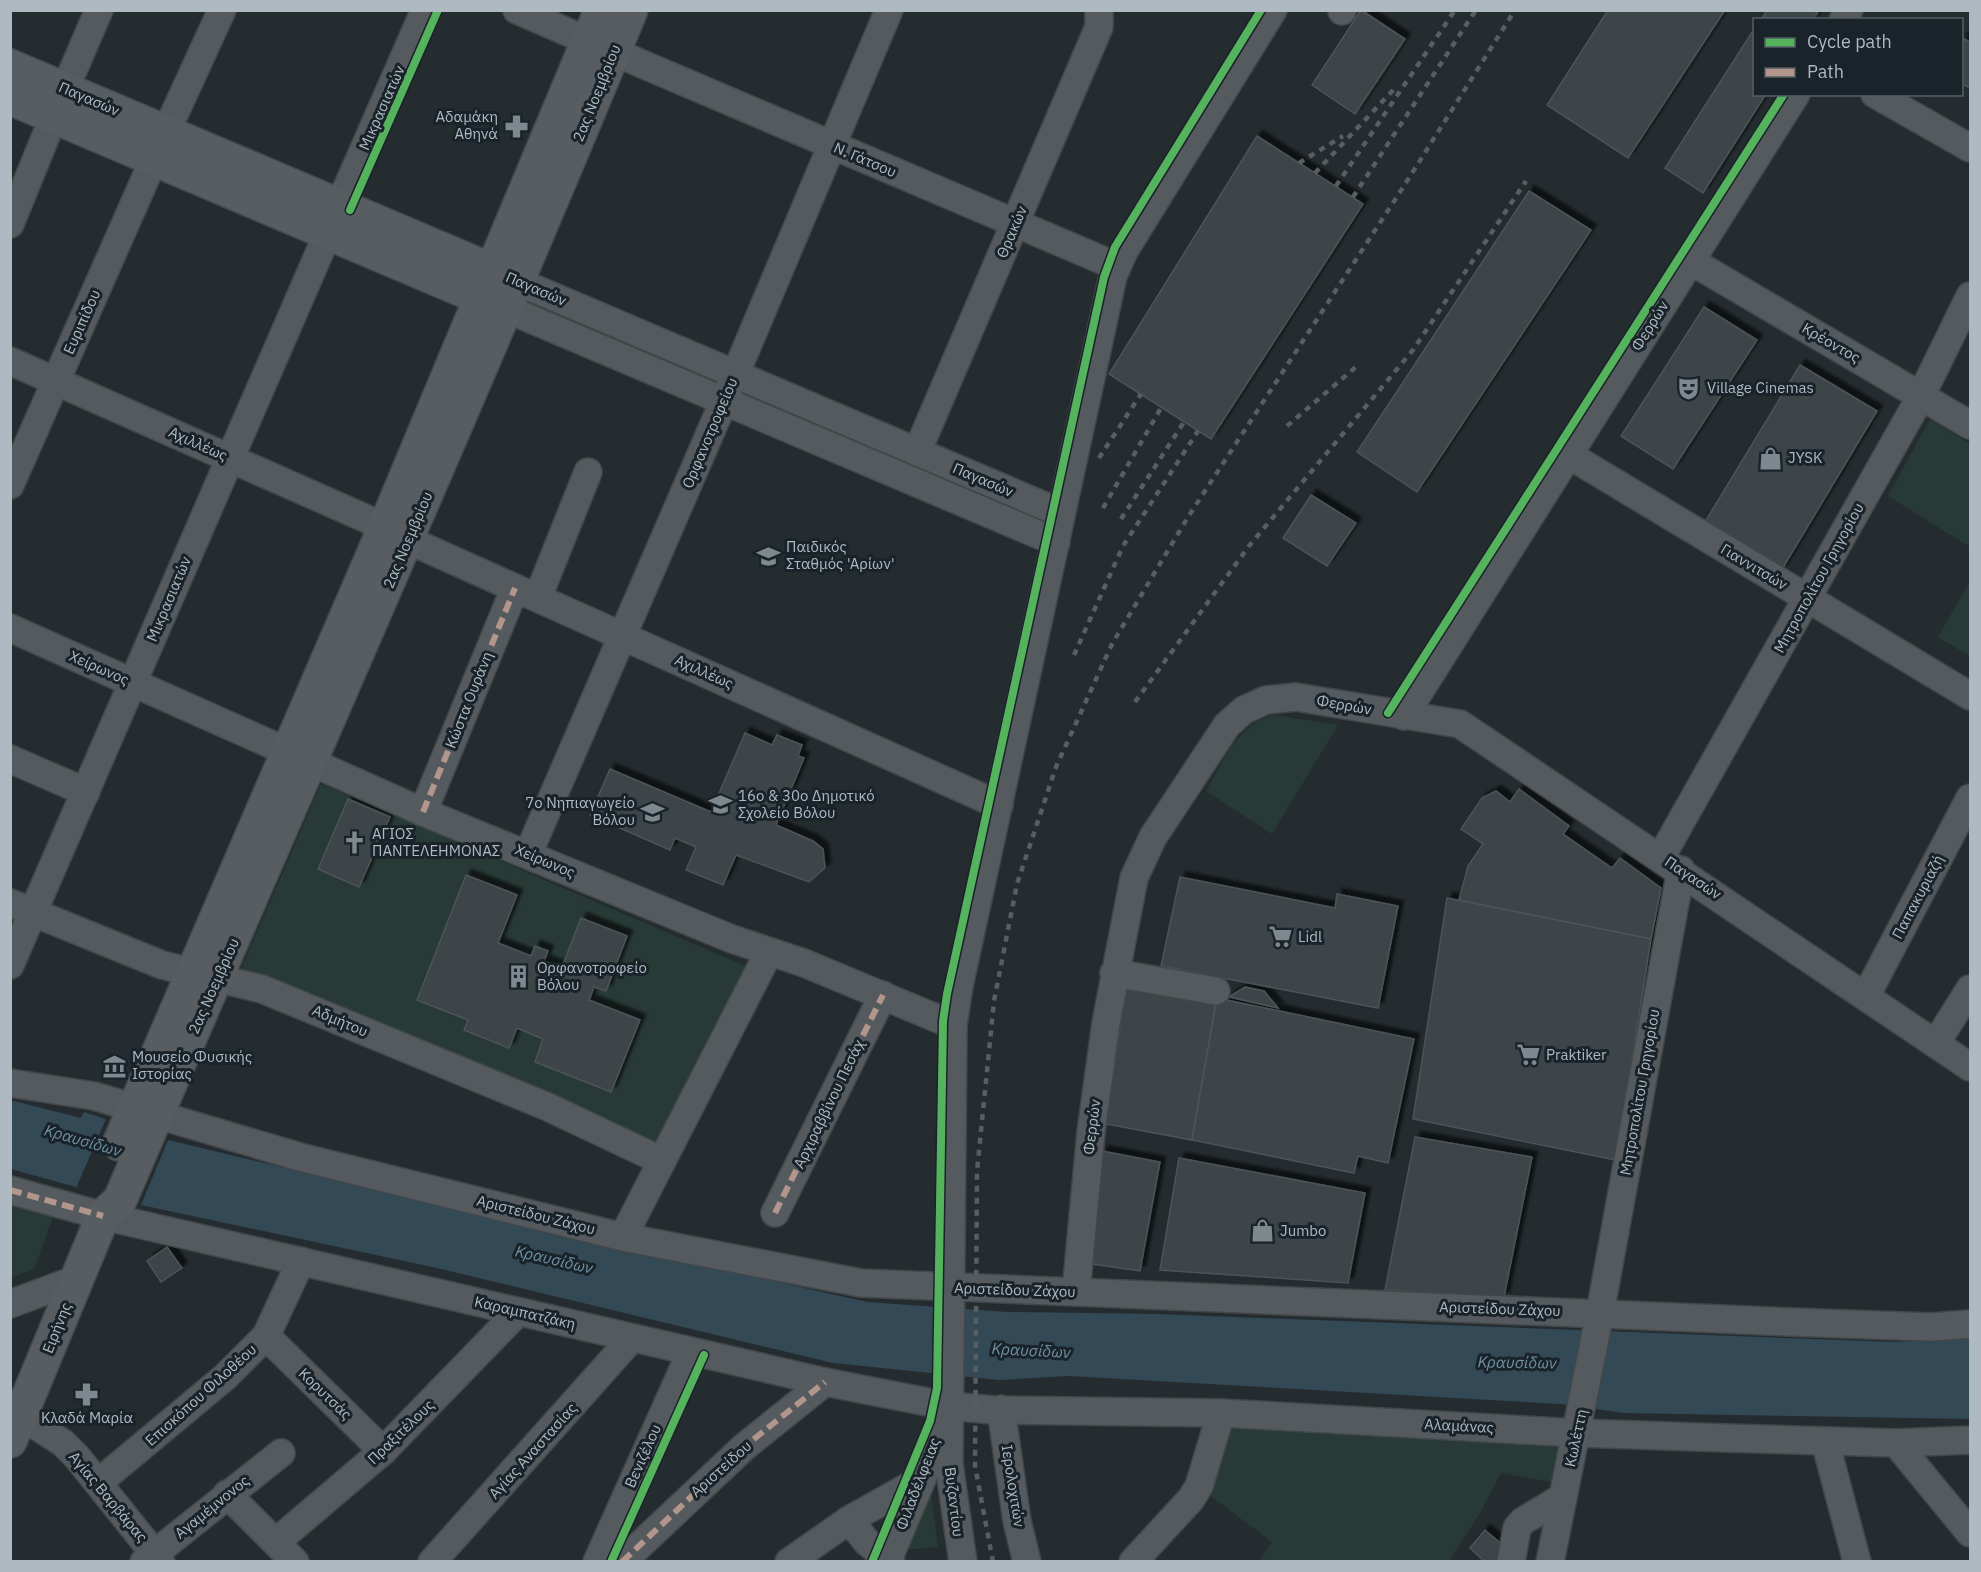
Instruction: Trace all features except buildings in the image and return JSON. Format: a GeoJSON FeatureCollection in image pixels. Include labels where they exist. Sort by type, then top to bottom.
{"type":"FeatureCollection","features":[{"type":"Feature","properties":{"kind":"main road","name":"2ας Νοεμβρίου"},"geometry":{"type":"LineString","coordinates":[[601,10],[601,46]]}},
{"type":"Feature","properties":{"kind":"main road","name":"2ας Νοεμβρίου"},"geometry":{"type":"LineString","coordinates":[[107,1204],[397,533],[601,46],[631,10]]}},
{"type":"Feature","properties":{"kind":"main road","name":"Παγασών"},"geometry":{"type":"LineString","coordinates":[[10,66],[59,103],[500,290]]}},
{"type":"Feature","properties":{"kind":"main road","name":"Παγασών"},"geometry":{"type":"LineString","coordinates":[[10,98],[59,103]]}},
{"type":"Feature","properties":{"kind":"main road","name":"Ειρήνης"},"geometry":{"type":"LineString","coordinates":[[16,1429],[107,1204]]}},
{"type":"Feature","properties":{"kind":"street"},"geometry":{"type":"LineString","coordinates":[[10,224],[99,10]]}},
{"type":"Feature","properties":{"kind":"street","name":"Ευριπίδου"},"geometry":{"type":"LineString","coordinates":[[10,485],[222,10]]}},
{"type":"Feature","properties":{"kind":"street","name":"Μικρασιατών"},"geometry":{"type":"LineString","coordinates":[[10,965],[22,908],[86,792],[425,10]]}},
{"type":"Feature","properties":{"kind":"street","name":"Ν. Γάτσου"},"geometry":{"type":"LineString","coordinates":[[517,10],[1116,266]]}},
{"type":"Feature","properties":{"kind":"street","name":"Ορφανοτροφείου"},"geometry":{"type":"LineString","coordinates":[[528,854],[724,401],[889,10]]}},
{"type":"Feature","properties":{"kind":"street","name":"Θρακών"},"geometry":{"type":"LineString","coordinates":[[917,452],[1099,27],[1099,10]]}},
{"type":"Feature","properties":{"kind":"street","name":"Βυζαντίου"},"geometry":{"type":"LineString","coordinates":[[963,1562],[949,1464],[948,1397],[952,1296],[953,1025],[958,986],[1116,266],[1273,10]]}},
{"type":"Feature","properties":{"kind":"street","name":"Φερρών"},"geometry":{"type":"LineString","coordinates":[[1076,1292],[1091,1132],[1114,973],[1134,878],[1144,854],[1206,755],[1233,719],[1257,703],[1288,697],[1404,716],[1795,96]]}},
{"type":"Feature","properties":{"kind":"street"},"geometry":{"type":"LineString","coordinates":[[1879,96],[1971,148]]}},
{"type":"Feature","properties":{"kind":"street","name":"Κρέοντος"},"geometry":{"type":"LineString","coordinates":[[1691,261],[1971,425]]}},
{"type":"Feature","properties":{"kind":"street","name":"Παγασών"},"geometry":{"type":"LineString","coordinates":[[500,290],[735,375],[1061,513]]}},
{"type":"Feature","properties":{"kind":"street","name":"Παγασών"},"geometry":{"type":"LineString","coordinates":[[500,290],[724,401],[1056,542]]}},
{"type":"Feature","properties":{"kind":"street","name":"Μητροπολίτου Γρηγορίου"},"geometry":{"type":"LineString","coordinates":[[1600,1313],[1671,864],[1807,600],[1921,396],[1971,296]]}},
{"type":"Feature","properties":{"kind":"street","name":"Αχιλλέως"},"geometry":{"type":"LineString","coordinates":[[10,361],[999,805]]}},
{"type":"Feature","properties":{"kind":"street","name":"Γιαννιτσών"},"geometry":{"type":"LineString","coordinates":[[1569,455],[1807,600],[1971,696]]}},
{"type":"Feature","properties":{"kind":"street","name":"Κώστα Ουράνη"},"geometry":{"type":"LineString","coordinates":[[423,812],[526,592],[588,472]]}},
{"type":"Feature","properties":{"kind":"street","name":"Χείρωνος"},"geometry":{"type":"LineString","coordinates":[[10,628],[423,812],[732,939],[804,963],[953,1025]]}},
{"type":"Feature","properties":{"kind":"street","name":"Παγασών"},"geometry":{"type":"LineString","coordinates":[[1404,716],[1460,724],[1971,1067]]}},
{"type":"Feature","properties":{"kind":"street"},"geometry":{"type":"LineString","coordinates":[[10,759],[86,792]]}},
{"type":"Feature","properties":{"kind":"street","name":"Παπακυριαζή"},"geometry":{"type":"LineString","coordinates":[[1866,996],[1971,798]]}},
{"type":"Feature","properties":{"kind":"street","name":"Αδμήτου"},"geometry":{"type":"LineString","coordinates":[[22,908],[162,965],[284,998],[548,1107],[662,1161]]}},
{"type":"Feature","properties":{"kind":"street"},"geometry":{"type":"LineString","coordinates":[[623,1237],[769,952]]}},
{"type":"Feature","properties":{"kind":"street"},"geometry":{"type":"LineString","coordinates":[[1114,973],[1216,991]]}},
{"type":"Feature","properties":{"kind":"street"},"geometry":{"type":"LineString","coordinates":[[1936,1042],[1971,989]]}},
{"type":"Feature","properties":{"kind":"street","name":"Αρχιραββίνου Πεσάχ"},"geometry":{"type":"LineString","coordinates":[[775,1213],[883,995]]}},
{"type":"Feature","properties":{"kind":"street","name":"Αριστείδου Ζάχου"},"geometry":{"type":"LineString","coordinates":[[10,1083],[93,1096],[142,1121],[300,1156],[623,1237],[861,1283],[952,1296],[1076,1292],[1931,1327],[1971,1324]]}},
{"type":"Feature","properties":{"kind":"street","name":"Καραμπατζάκη"},"geometry":{"type":"LineString","coordinates":[[10,1190],[107,1204],[301,1261],[825,1383],[948,1397]]}},
{"type":"Feature","properties":{"kind":"street","name":"Επισκόπου Φιλοθέου"},"geometry":{"type":"LineString","coordinates":[[99,1482],[217,1384],[266,1336],[301,1261]]}},
{"type":"Feature","properties":{"kind":"street"},"geometry":{"type":"LineString","coordinates":[[10,1304],[77,1280]]}},
{"type":"Feature","properties":{"kind":"street","name":"Πραξιτέλους"},"geometry":{"type":"LineString","coordinates":[[276,1542],[383,1452],[518,1312]]}},
{"type":"Feature","properties":{"kind":"street","name":"Κωλέττη"},"geometry":{"type":"LineString","coordinates":[[1550,1562],[1600,1313]]}},
{"type":"Feature","properties":{"kind":"street","name":"Κορυτσάς"},"geometry":{"type":"LineString","coordinates":[[266,1336],[383,1452]]}},
{"type":"Feature","properties":{"kind":"street","name":"Αγίας Αναστασίας"},"geometry":{"type":"LineString","coordinates":[[432,1562],[597,1381],[632,1338]]}},
{"type":"Feature","properties":{"kind":"street","name":"Βενιζέλου"},"geometry":{"type":"LineString","coordinates":[[597,1562],[691,1352]]}},
{"type":"Feature","properties":{"kind":"street","name":"Αριστείδου"},"geometry":{"type":"LineString","coordinates":[[622,1562],[744,1447],[825,1383]]}},
{"type":"Feature","properties":{"kind":"street","name":"Αλαμάνας"},"geometry":{"type":"LineString","coordinates":[[948,1397],[1001,1409],[1221,1413],[1577,1433],[1825,1441],[1896,1443],[1971,1440]]}},
{"type":"Feature","properties":{"kind":"street","name":"Φιλαδέλφειας"},"geometry":{"type":"LineString","coordinates":[[888,1561],[922,1479],[948,1397]]}},
{"type":"Feature","properties":{"kind":"street","name":"Ιερολοχιτών"},"geometry":{"type":"LineString","coordinates":[[1001,1409],[1017,1521],[1027,1562]]}},
{"type":"Feature","properties":{"kind":"street"},"geometry":{"type":"LineString","coordinates":[[1133,1562],[1191,1499],[1199,1486],[1221,1413]]}},
{"type":"Feature","properties":{"kind":"street","name":"Αγίας Βαρβάρας"},"geometry":{"type":"LineString","coordinates":[[16,1429],[63,1443],[99,1482],[153,1559]]}},
{"type":"Feature","properties":{"kind":"street"},"geometry":{"type":"LineString","coordinates":[[1825,1441],[1857,1562]]}},
{"type":"Feature","properties":{"kind":"street"},"geometry":{"type":"LineString","coordinates":[[1896,1443],[1971,1533]]}},
{"type":"Feature","properties":{"kind":"street","name":"Αγαμέμνονος"},"geometry":{"type":"LineString","coordinates":[[153,1559],[227,1494],[281,1453]]}},
{"type":"Feature","properties":{"kind":"street"},"geometry":{"type":"LineString","coordinates":[[789,1562],[849,1520],[922,1479]]}},
{"type":"Feature","properties":{"kind":"street"},"geometry":{"type":"LineString","coordinates":[[227,1494],[295,1562]]}},
{"type":"Feature","properties":{"kind":"street"},"geometry":{"type":"LineString","coordinates":[[625,1496],[657,1529]]}},
{"type":"Feature","properties":{"kind":"street"},"geometry":{"type":"LineString","coordinates":[[1511,1562],[1517,1528],[1523,1521],[1563,1497]]}},
{"type":"Feature","properties":{"kind":"street"},"geometry":{"type":"LineString","coordinates":[[849,1520],[867,1542],[888,1561]]}},
{"type":"Feature","properties":{"kind":"green space"},"geometry":{"type":"Polygon","coordinates":[[[1930,419],[1970,444],[1970,547],[1888,496],[1930,419]]]}},
{"type":"Feature","properties":{"kind":"green space"},"geometry":{"type":"Polygon","coordinates":[[[1970,581],[1970,656],[1938,637],[1970,581]]]}},
{"type":"Feature","properties":{"kind":"green space"},"geometry":{"type":"Polygon","coordinates":[[[1274,715],[1338,725],[1272,834],[1206,791],[1232,746],[1250,727],[1274,715]]]}},
{"type":"Feature","properties":{"kind":"green space"},"geometry":{"type":"Polygon","coordinates":[[[321,784],[750,968],[654,1150],[560,1104],[241,969],[321,784]],[[348,799],[318,869],[359,887],[389,818],[348,799]],[[466,875],[418,1000],[468,1020],[465,1031],[509,1048],[517,1028],[543,1039],[535,1062],[611,1092],[639,1020],[589,1000],[594,987],[606,991],[627,936],[581,918],[562,967],[544,961],[548,951],[531,956],[498,943],[517,895],[466,875]]]}},
{"type":"Feature","properties":{"kind":"green space"},"geometry":{"type":"Polygon","coordinates":[[[10,1194],[57,1206],[34,1269],[11,1278],[10,1194]]]}},
{"type":"Feature","properties":{"kind":"green space"},"geometry":{"type":"Polygon","coordinates":[[[1228,1426],[1564,1443],[1556,1483],[1501,1473],[1480,1513],[1449,1561],[1259,1561],[1272,1542],[1208,1494],[1228,1426]]]}},
{"type":"Feature","properties":{"kind":"green space"},"geometry":{"type":"Polygon","coordinates":[[[925,1494],[931,1494],[938,1547],[903,1550],[925,1494]]]}},
{"type":"Feature","properties":{"kind":"water","name":"Κραυσίδων"},"geometry":{"type":"Polygon","coordinates":[[[10,1100],[81,1118],[84,1112],[168,1140],[541,1229],[867,1302],[1008,1312],[1157,1314],[1893,1342],[1970,1339],[1970,1419],[1624,1413],[1561,1404],[1068,1376],[999,1380],[833,1363],[437,1268],[141,1205],[11,1169],[10,1100]]]}},
{"type":"Feature","properties":{"kind":"pier"},"geometry":{"type":"Polygon","coordinates":[[[106,1119],[168,1140],[141,1205],[76,1188],[106,1119]]]}},
{"type":"Feature","properties":{"kind":"railway"},"geometry":{"type":"LineString","coordinates":[[1336,186],[1455,10]]}},
{"type":"Feature","properties":{"kind":"railway"},"geometry":{"type":"LineString","coordinates":[[1353,197],[1476,10]]}},
{"type":"Feature","properties":{"kind":"railway"},"geometry":{"type":"LineString","coordinates":[[993,1562],[975,1466],[977,1171],[994,1001],[1017,884],[1056,767],[1112,644],[1188,517],[1402,189],[1515,10]]}},
{"type":"Feature","properties":{"kind":"railway"},"geometry":{"type":"LineString","coordinates":[[1315,173],[1397,86]]}},
{"type":"Feature","properties":{"kind":"railway"},"geometry":{"type":"LineString","coordinates":[[1299,163],[1343,136]]}},
{"type":"Feature","properties":{"kind":"railway"},"geometry":{"type":"LineString","coordinates":[[1135,702],[1249,546],[1413,350],[1526,181]]}},
{"type":"Feature","properties":{"kind":"railway"},"geometry":{"type":"LineString","coordinates":[[1287,426],[1357,366]]}},
{"type":"Feature","properties":{"kind":"railway"},"geometry":{"type":"LineString","coordinates":[[1099,458],[1141,394]]}},
{"type":"Feature","properties":{"kind":"railway"},"geometry":{"type":"LineString","coordinates":[[1103,508],[1161,408]]}},
{"type":"Feature","properties":{"kind":"railway"},"geometry":{"type":"LineString","coordinates":[[1121,519],[1184,422]]}},
{"type":"Feature","properties":{"kind":"railway"},"geometry":{"type":"LineString","coordinates":[[1074,655],[1123,546],[1198,431]]}},
{"type":"Feature","properties":{"kind":"marked path"},"geometry":{"type":"LineString","coordinates":[[423,812],[515,588]]}},
{"type":"Feature","properties":{"kind":"marked path"},"geometry":{"type":"LineString","coordinates":[[775,1213],[883,995]]}},
{"type":"Feature","properties":{"kind":"marked path"},"geometry":{"type":"LineString","coordinates":[[10,1190],[103,1216]]}},
{"type":"Feature","properties":{"kind":"marked path"},"geometry":{"type":"LineString","coordinates":[[622,1562],[744,1447],[825,1382]]}},
{"type":"Feature","properties":{"kind":"cycle path"},"geometry":{"type":"LineString","coordinates":[[350,210],[438,10]]}},
{"type":"Feature","properties":{"kind":"cycle path"},"geometry":{"type":"LineString","coordinates":[[872,1562],[930,1421],[937,1388],[943,1021],[947,994],[1104,277],[1115,247],[1261,10]]}},
{"type":"Feature","properties":{"kind":"cycle path"},"geometry":{"type":"LineString","coordinates":[[1388,713],[1783,96]]}},
{"type":"Feature","properties":{"kind":"cycle path"},"geometry":{"type":"LineString","coordinates":[[611,1562],[704,1355]]}},
{"type":"Feature","properties":{"kind":"place","name":"Αδαμάκη Αθηνά"},"geometry":{"type":"Point","coordinates":[516,126]}},
{"type":"Feature","properties":{"kind":"place","name":"Village Cinemas"},"geometry":{"type":"Point","coordinates":[1689,388]}},
{"type":"Feature","properties":{"kind":"place","name":"JYSK"},"geometry":{"type":"Point","coordinates":[1770,458]}},
{"type":"Feature","properties":{"kind":"place","name":"Παιδικός Σταθμός 'Αρίων'"},"geometry":{"type":"Point","coordinates":[768,556]}},
{"type":"Feature","properties":{"kind":"place","name":"16ο & 30ο Δημοτικό Σχολείο Βόλου"},"geometry":{"type":"Point","coordinates":[720,805]}},
{"type":"Feature","properties":{"kind":"place","name":"7ο Νηπιαγωγείο Βόλου"},"geometry":{"type":"Point","coordinates":[653,812]}},
{"type":"Feature","properties":{"kind":"place","name":"ΑΓΙΟΣ ΠΑΝΤΕΛΕΗΜΟΝΑΣ"},"geometry":{"type":"Point","coordinates":[354,843]}},
{"type":"Feature","properties":{"kind":"place","name":"Lidl"},"geometry":{"type":"Point","coordinates":[1280,937]}},
{"type":"Feature","properties":{"kind":"place","name":"Ορφανοτροφείο Βόλου"},"geometry":{"type":"Point","coordinates":[519,977]}},
{"type":"Feature","properties":{"kind":"place","name":"Praktiker"},"geometry":{"type":"Point","coordinates":[1528,1055]}},
{"type":"Feature","properties":{"kind":"place","name":"Μουσείο Φυσικής Ιστορίας"},"geometry":{"type":"Point","coordinates":[114,1066]}},
{"type":"Feature","properties":{"kind":"place","name":"Jumbo"},"geometry":{"type":"Point","coordinates":[1262,1231]}},
{"type":"Feature","properties":{"kind":"place","name":"Κλαδά Μαρία"},"geometry":{"type":"Point","coordinates":[87,1394]}}]}
